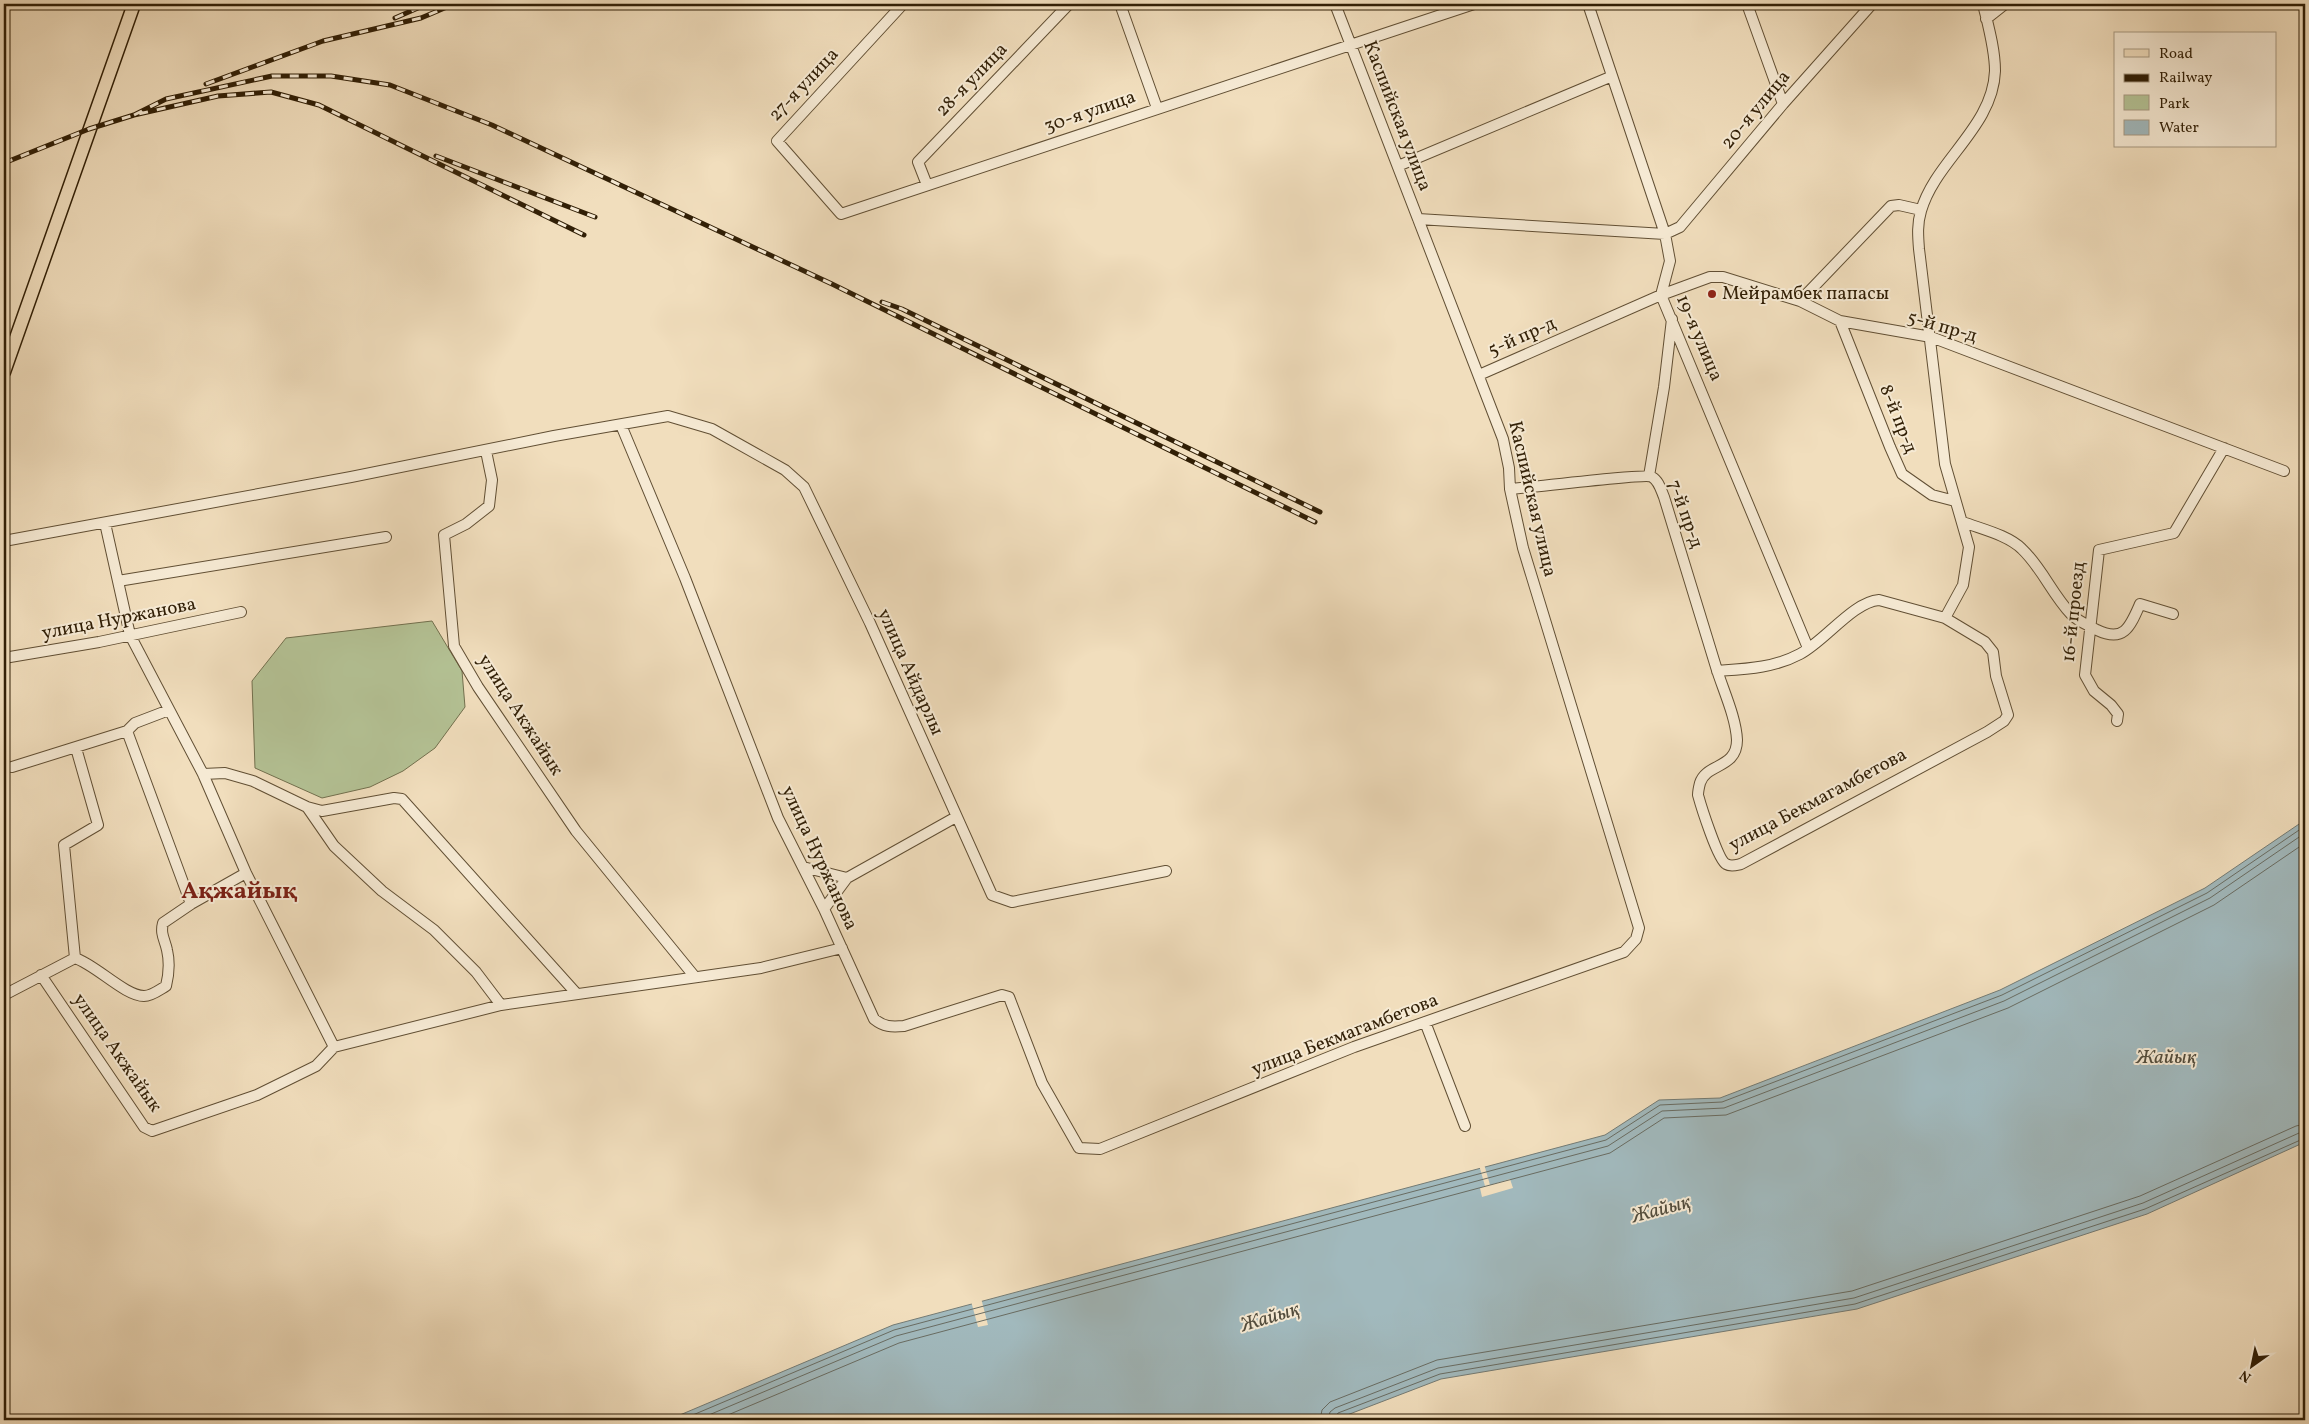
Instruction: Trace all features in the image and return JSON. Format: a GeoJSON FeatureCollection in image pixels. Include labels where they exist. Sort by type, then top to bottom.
{"type":"FeatureCollection","features":[{"type":"Feature","properties":{"kind":"main road"},"geometry":{"type":"LineString","coordinates":[[4,372],[134,4]]}},
{"type":"Feature","properties":{"kind":"street","name":"27-я улица"},"geometry":{"type":"LineString","coordinates":[[842,214],[777,141],[903,4]]}},
{"type":"Feature","properties":{"kind":"street","name":"28-я улица"},"geometry":{"type":"LineString","coordinates":[[927,185],[918,162],[1069,4]]}},
{"type":"Feature","properties":{"kind":"street"},"geometry":{"type":"LineString","coordinates":[[1120,4],[1157,108]]}},
{"type":"Feature","properties":{"kind":"street","name":"Каспийская улица"},"geometry":{"type":"LineString","coordinates":[[1335,4],[1503,439],[1509,468],[1510,489],[1522,548],[1639,928],[1636,939],[1624,952]]}},
{"type":"Feature","properties":{"kind":"street","name":"30-я улица"},"geometry":{"type":"LineString","coordinates":[[842,214],[1474,4]]}},
{"type":"Feature","properties":{"kind":"street","name":"19-я улица"},"geometry":{"type":"LineString","coordinates":[[1588,4],[1610,76],[1665,234],[1670,262],[1661,295],[1808,648]]}},
{"type":"Feature","properties":{"kind":"street"},"geometry":{"type":"LineString","coordinates":[[1746,4],[1783,104]]}},
{"type":"Feature","properties":{"kind":"street","name":"20-я улица"},"geometry":{"type":"LineString","coordinates":[[1665,234],[1680,228],[1783,104],[1872,4]]}},
{"type":"Feature","properties":{"kind":"street"},"geometry":{"type":"LineString","coordinates":[[1717,671],[1778,664],[1808,648],[1871,600],[1879,600],[1945,618],[1963,585],[1968,547],[1945,464],[1919,249],[1918,224],[1921,210],[1935,182],[1971,130],[1990,97],[1995,71],[1983,4]]}},
{"type":"Feature","properties":{"kind":"street"},"geometry":{"type":"LineString","coordinates":[[1986,19],[2005,4]]}},
{"type":"Feature","properties":{"kind":"street"},"geometry":{"type":"LineString","coordinates":[[1398,166],[1610,76]]}},
{"type":"Feature","properties":{"kind":"street"},"geometry":{"type":"LineString","coordinates":[[1800,301],[1891,206],[1899,205],[1921,210]]}},
{"type":"Feature","properties":{"kind":"street"},"geometry":{"type":"LineString","coordinates":[[1418,219],[1665,234]]}},
{"type":"Feature","properties":{"kind":"street","name":"5-й пр-д"},"geometry":{"type":"LineString","coordinates":[[1479,375],[1661,295],[1710,277],[1723,277],[1800,301],[1840,321],[1931,338],[2284,471]]}},
{"type":"Feature","properties":{"kind":"street"},"geometry":{"type":"LineString","coordinates":[[1649,476],[1664,388],[1672,318]]}},
{"type":"Feature","properties":{"kind":"street","name":"8-й пр-д"},"geometry":{"type":"LineString","coordinates":[[1840,321],[1902,474],[1932,495],[1955,501]]}},
{"type":"Feature","properties":{"kind":"street","name":"улица Айдарлы"},"geometry":{"type":"LineString","coordinates":[[4,541],[668,416],[712,429],[785,470],[804,487],[870,623],[992,895],[1012,902],[1166,871]]}},
{"type":"Feature","properties":{"kind":"street","name":"улица Нуржанова"},"geometry":{"type":"LineString","coordinates":[[621,425],[685,578],[778,818],[824,909],[874,1018],[881,1025],[889,1027],[904,1026],[1002,995],[1009,997],[1042,1083],[1079,1148]]}},
{"type":"Feature","properties":{"kind":"street","name":"16-й проезд"},"geometry":{"type":"LineString","coordinates":[[2117,721],[2118,714],[2111,705],[2094,691],[2085,675],[2085,661],[2092,627],[2098,550],[2174,533],[2224,448]]}},
{"type":"Feature","properties":{"kind":"street","name":"улица Акжайык"},"geometry":{"type":"LineString","coordinates":[[486,451],[492,480],[488,506],[466,524],[444,535],[454,646],[478,687],[576,831],[695,976]]}},
{"type":"Feature","properties":{"kind":"street","name":"7-й пр-д"},"geometry":{"type":"LineString","coordinates":[[1510,489],[1649,476],[1657,482],[1664,496],[1717,671]]}},
{"type":"Feature","properties":{"kind":"street"},"geometry":{"type":"LineString","coordinates":[[1962,522],[1999,536],[2021,547],[2040,569],[2071,615],[2109,636],[2120,634],[2131,625],[2140,604],[2173,614]]}},
{"type":"Feature","properties":{"kind":"street"},"geometry":{"type":"LineString","coordinates":[[105,523],[130,635],[203,774],[246,873],[334,1047],[501,1005],[761,968],[842,948]]}},
{"type":"Feature","properties":{"kind":"street"},"geometry":{"type":"LineString","coordinates":[[118,580],[386,537]]}},
{"type":"Feature","properties":{"kind":"street","name":"улица Нуржанова"},"geometry":{"type":"LineString","coordinates":[[4,658],[130,635],[240,612]]}},
{"type":"Feature","properties":{"kind":"street","name":"улица Бекмагамбетова"},"geometry":{"type":"LineString","coordinates":[[1717,671],[1733,720],[1737,740],[1735,754],[1728,762],[1704,776],[1698,793],[1722,860],[1726,864],[1733,866],[1741,864],[1803,832],[2004,721],[2008,715],[2007,708],[1996,676],[1993,652],[1985,642],[1945,618]]}},
{"type":"Feature","properties":{"kind":"street"},"geometry":{"type":"LineString","coordinates":[[12,767],[127,731],[135,723],[169,710]]}},
{"type":"Feature","properties":{"kind":"street"},"geometry":{"type":"LineString","coordinates":[[127,731],[191,904]]}},
{"type":"Feature","properties":{"kind":"street"},"geometry":{"type":"LineString","coordinates":[[75,958],[64,846],[98,825],[76,748]]}},
{"type":"Feature","properties":{"kind":"street"},"geometry":{"type":"LineString","coordinates":[[203,774],[225,772],[253,781],[307,807],[322,811],[394,798],[402,799],[576,993]]}},
{"type":"Feature","properties":{"kind":"street"},"geometry":{"type":"LineString","coordinates":[[307,807],[334,846],[382,891],[434,930],[476,972],[501,1005]]}},
{"type":"Feature","properties":{"kind":"street"},"geometry":{"type":"LineString","coordinates":[[824,909],[847,878],[956,817]]}},
{"type":"Feature","properties":{"kind":"street"},"geometry":{"type":"LineString","coordinates":[[802,866],[847,878]]}},
{"type":"Feature","properties":{"kind":"street"},"geometry":{"type":"LineString","coordinates":[[4,994],[75,958],[88,962],[124,989],[143,996],[154,993],[166,986],[170,971],[168,951],[161,932],[163,923],[191,904],[246,873]]}},
{"type":"Feature","properties":{"kind":"street","name":"улица Бекмагамбетова"},"geometry":{"type":"LineString","coordinates":[[1079,1148],[1100,1149],[1354,1047],[1624,952]]}},
{"type":"Feature","properties":{"kind":"street","name":"улица Акжайык"},"geometry":{"type":"LineString","coordinates":[[41,976],[144,1127],[152,1131],[257,1095],[316,1066],[334,1047]]}},
{"type":"Feature","properties":{"kind":"street"},"geometry":{"type":"LineString","coordinates":[[1425,1022],[1465,1126]]}},
{"type":"Feature","properties":{"kind":"green space"},"geometry":{"type":"Polygon","coordinates":[[[432,621],[462,671],[465,707],[435,748],[403,771],[370,787],[322,798],[255,768],[252,681],[286,638],[432,621]]]}},
{"type":"Feature","properties":{"kind":"water","name":"Жайық"},"geometry":{"type":"Polygon","coordinates":[[[2305,820],[2305,1142],[2147,1214],[1857,1309],[1441,1379],[1334,1420],[668,1420],[893,1325],[1605,1135],[1659,1100],[1720,1098],[2000,990],[2205,888],[2305,820]]]}},
{"type":"Feature","properties":{"kind":"pier"},"geometry":{"type":"Polygon","coordinates":[[[1484,1164],[1490,1185],[1510,1179],[1513,1188],[1482,1197],[1480,1188],[1485,1186],[1479,1165],[1484,1164]]]}},
{"type":"Feature","properties":{"kind":"pier"},"geometry":{"type":"Polygon","coordinates":[[[981,1298],[988,1325],[978,1327],[971,1301],[981,1298]]]}},
{"type":"Feature","properties":{"kind":"railway"},"geometry":{"type":"LineString","coordinates":[[395,18],[427,4]]}},
{"type":"Feature","properties":{"kind":"railway"},"geometry":{"type":"LineString","coordinates":[[206,84],[323,41],[421,18],[454,4]]}},
{"type":"Feature","properties":{"kind":"railway"},"geometry":{"type":"LineString","coordinates":[[134,115],[166,99],[272,76],[331,76],[390,85],[492,125],[832,284],[1315,522]]}},
{"type":"Feature","properties":{"kind":"railway"},"geometry":{"type":"LineString","coordinates":[[4,163],[89,129],[134,115],[218,96],[271,92],[319,105],[584,235]]}},
{"type":"Feature","properties":{"kind":"railway"},"geometry":{"type":"LineString","coordinates":[[436,156],[595,217]]}},
{"type":"Feature","properties":{"kind":"railway"},"geometry":{"type":"LineString","coordinates":[[882,302],[902,309],[1320,512]]}},
{"type":"Feature","properties":{"kind":"place","name":"Мейрамбек папасы"},"geometry":{"type":"Point","coordinates":[1712,294]}},
{"type":"Feature","properties":{"kind":"district","name":"Ақжайық"},"geometry":{"type":"Point","coordinates":[239,892]}}]}
